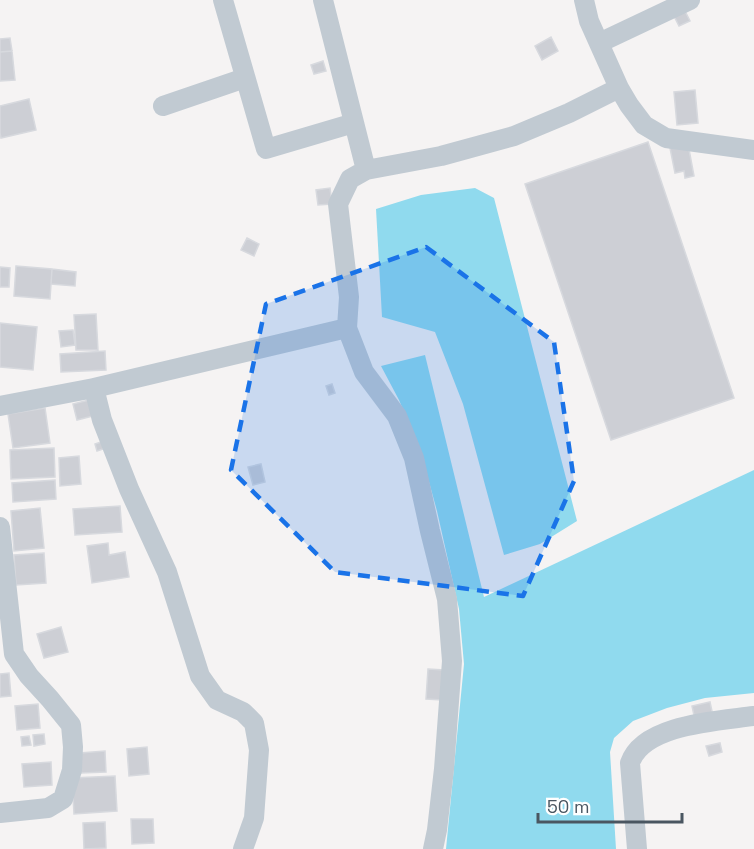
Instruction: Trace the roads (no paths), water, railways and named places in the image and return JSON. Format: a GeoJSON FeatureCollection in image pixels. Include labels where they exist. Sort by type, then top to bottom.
{"type":"FeatureCollection","features":[{"type":"Feature","properties":{"kind":"street"},"geometry":{"type":"LineString","coordinates":[[223,0],[266,149],[354,123]]}},
{"type":"Feature","properties":{"kind":"street"},"geometry":{"type":"LineString","coordinates":[[323,0],[366,170]]}},
{"type":"Feature","properties":{"kind":"street"},"geometry":{"type":"LineString","coordinates":[[584,0],[589,21],[619,88],[644,125],[666,138],[754,150]]}},
{"type":"Feature","properties":{"kind":"street"},"geometry":{"type":"LineString","coordinates":[[599,43],[690,0]]}},
{"type":"Feature","properties":{"kind":"street"},"geometry":{"type":"LineString","coordinates":[[164,106],[245,78]]}},
{"type":"Feature","properties":{"kind":"street"},"geometry":{"type":"LineString","coordinates":[[433,849],[444,769],[452,661],[447,599],[414,458],[397,416],[364,372],[347,328],[349,297],[338,204],[350,179],[366,170],[441,156],[513,136],[569,113],[619,88]]}},
{"type":"Feature","properties":{"kind":"street"},"geometry":{"type":"LineString","coordinates":[[0,405],[94,387],[347,328]]}},
{"type":"Feature","properties":{"kind":"street"},"geometry":{"type":"LineString","coordinates":[[94,387],[102,420],[129,489],[167,572],[200,676],[217,700],[243,712],[254,723],[259,750],[254,818],[243,849]]}},
{"type":"Feature","properties":{"kind":"street"},"geometry":{"type":"LineString","coordinates":[[0,527],[14,654],[29,676],[70,725],[73,747],[72,770],[63,799],[48,808],[0,813]]}},
{"type":"Feature","properties":{"kind":"street"},"geometry":{"type":"LineString","coordinates":[[637,849],[630,763],[639,748],[652,738],[674,729],[754,716]]}},
{"type":"Feature","properties":{"kind":"water"},"geometry":{"type":"Polygon","coordinates":[[[475,188],[494,198],[577,521],[540,544],[504,555],[463,404],[435,332],[382,317],[376,209],[421,195],[475,188]]]}},
{"type":"Feature","properties":{"kind":"water"},"geometry":{"type":"Polygon","coordinates":[[[425,355],[484,597],[754,470],[754,693],[705,698],[667,708],[633,721],[614,738],[610,752],[616,849],[446,849],[464,664],[459,609],[437,511],[420,449],[399,400],[381,366],[425,355]]]}}]}
